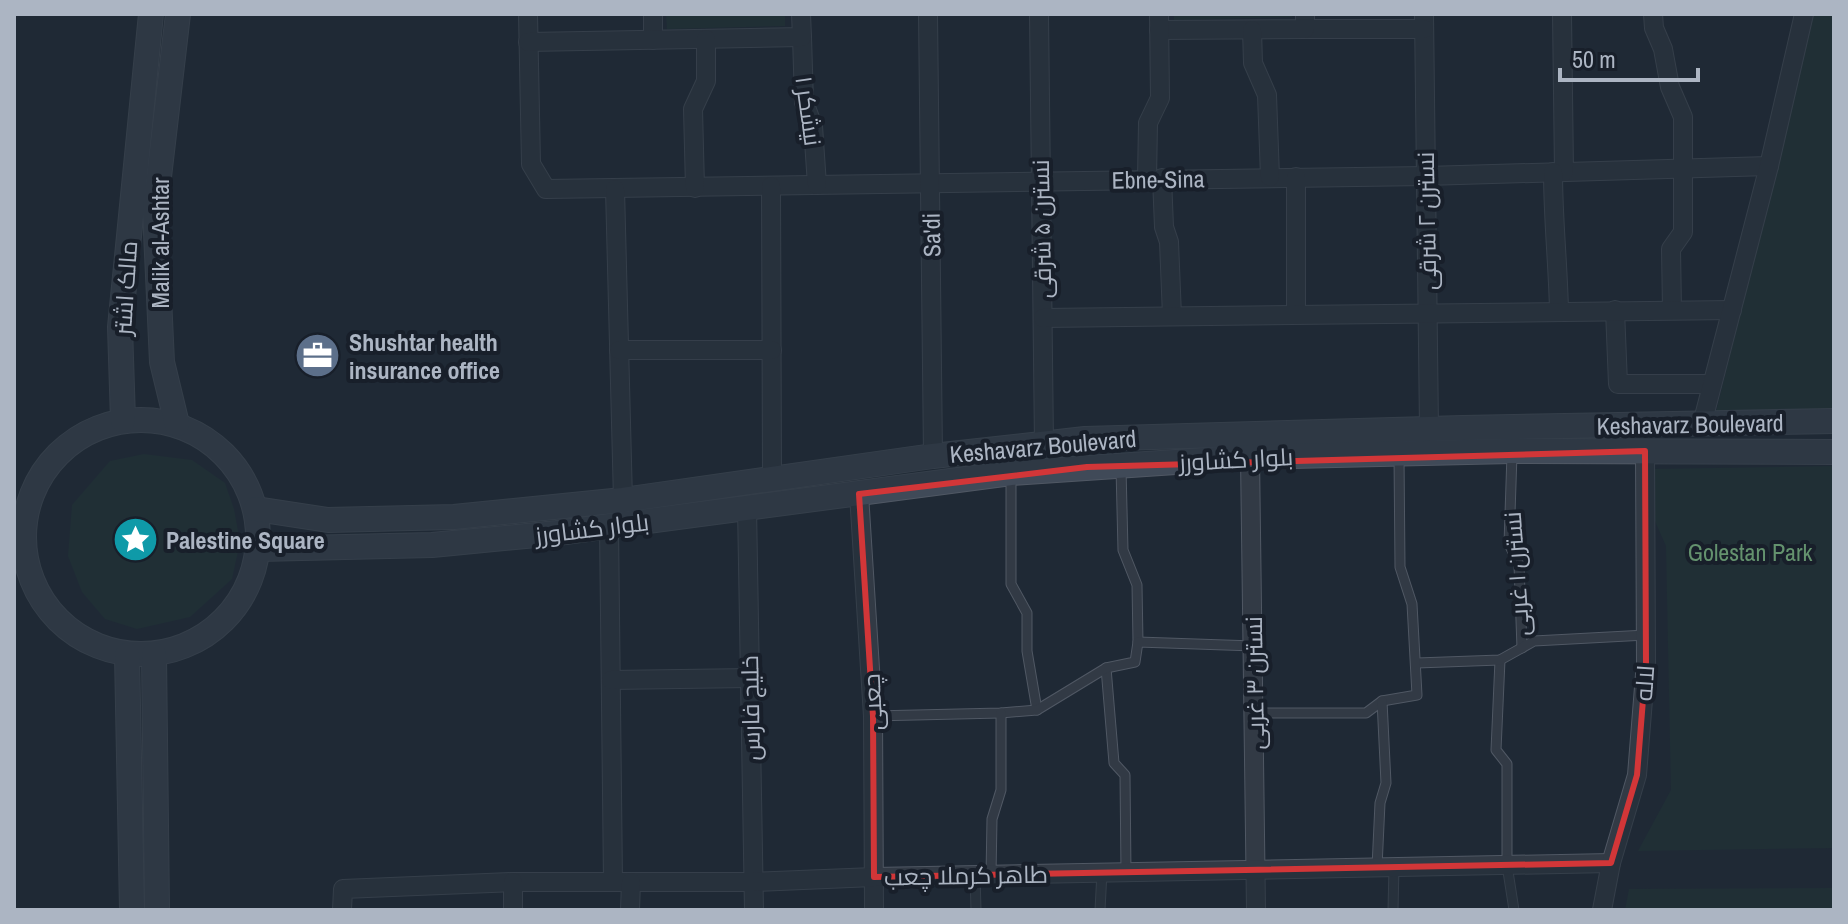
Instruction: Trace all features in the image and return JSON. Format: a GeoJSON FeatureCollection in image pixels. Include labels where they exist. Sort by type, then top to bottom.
{"type":"FeatureCollection","features":[{"type":"Feature","properties":{"kind":"main road","name":"مالک اشتر"},"geometry":{"type":"LineString","coordinates":[[123,420],[120,327],[151,14]]}},
{"type":"Feature","properties":{"kind":"main road","name":"Malik al-Ashtar"},"geometry":{"type":"LineString","coordinates":[[177,424],[162,362],[155,211],[178,14]]}},
{"type":"Feature","properties":{"kind":"main road"},"geometry":{"type":"LineString","coordinates":[[150,419],[177,424],[212,443],[240,472],[256,509],[259,549],[248,588],[225,621],[192,644],[154,655],[127,655],[94,646],[66,628],[43,603],[21,568],[21,513],[53,458],[85,433],[123,420],[150,419]]}},
{"type":"Feature","properties":{"kind":"main road","name":"Keshavarz Boulevard"},"geometry":{"type":"LineString","coordinates":[[256,509],[328,520],[438,517],[623,500],[933,456],[1085,439],[1834,421]]}},
{"type":"Feature","properties":{"kind":"main road","name":"بلوار کشاورز"},"geometry":{"type":"LineString","coordinates":[[259,549],[432,545],[609,526],[1011,473],[1120,465],[1250,457],[1512,451],[1834,452]]}},
{"type":"Feature","properties":{"kind":"main road"},"geometry":{"type":"LineString","coordinates":[[127,655],[132,910]]}},
{"type":"Feature","properties":{"kind":"main road"},"geometry":{"type":"LineString","coordinates":[[154,655],[157,910]]}},
{"type":"Feature","properties":{"kind":"street"},"geometry":{"type":"LineString","coordinates":[[528,14],[528,42],[802,37]]}},
{"type":"Feature","properties":{"kind":"street"},"geometry":{"type":"LineString","coordinates":[[653,14],[653,40]]}},
{"type":"Feature","properties":{"kind":"street","name":"نیشکر ۱"},"geometry":{"type":"LineString","coordinates":[[801,14],[804,102],[813,126],[817,185]]}},
{"type":"Feature","properties":{"kind":"street","name":"Sa'di"},"geometry":{"type":"LineString","coordinates":[[928,14],[933,456]]}},
{"type":"Feature","properties":{"kind":"street","name":"نسترن ۵ شرقی"},"geometry":{"type":"LineString","coordinates":[[1039,14],[1044,444]]}},
{"type":"Feature","properties":{"kind":"street"},"geometry":{"type":"LineString","coordinates":[[1559,311],[1557,240],[1553,225],[1559,172],[1562,14]]}},
{"type":"Feature","properties":{"kind":"street"},"geometry":{"type":"LineString","coordinates":[[1653,14],[1670,87],[1683,117],[1683,232],[1671,249],[1672,310]]}},
{"type":"Feature","properties":{"kind":"street"},"geometry":{"type":"LineString","coordinates":[[1702,424],[1769,166],[1804,14]]}},
{"type":"Feature","properties":{"kind":"street"},"geometry":{"type":"LineString","coordinates":[[1172,316],[1169,242],[1155,179],[1148,123],[1160,98],[1159,22],[1252,30],[1305,22],[1424,21]]}},
{"type":"Feature","properties":{"kind":"street","name":"نسترن ۲ شرقی"},"geometry":{"type":"LineString","coordinates":[[1424,21],[1429,429]]}},
{"type":"Feature","properties":{"kind":"street"},"geometry":{"type":"LineString","coordinates":[[1252,30],[1253,63],[1267,95],[1270,177]]}},
{"type":"Feature","properties":{"kind":"street"},"geometry":{"type":"LineString","coordinates":[[695,188],[693,109],[706,81],[706,39]]}},
{"type":"Feature","properties":{"kind":"street","name":"Ebne-Sina"},"geometry":{"type":"LineString","coordinates":[[528,42],[531,164],[546,189],[1426,176],[1769,166]]}},
{"type":"Feature","properties":{"kind":"street"},"geometry":{"type":"LineString","coordinates":[[1296,177],[1296,314]]}},
{"type":"Feature","properties":{"kind":"street"},"geometry":{"type":"LineString","coordinates":[[771,186],[772,479]]}},
{"type":"Feature","properties":{"kind":"street"},"geometry":{"type":"LineString","coordinates":[[615,189],[623,500]]}},
{"type":"Feature","properties":{"kind":"street"},"geometry":{"type":"LineString","coordinates":[[1615,310],[1618,384],[1712,384]]}},
{"type":"Feature","properties":{"kind":"street"},"geometry":{"type":"LineString","coordinates":[[1043,318],[1428,311],[1732,310]]}},
{"type":"Feature","properties":{"kind":"street"},"geometry":{"type":"LineString","coordinates":[[619,350],[772,350]]}},
{"type":"Feature","properties":{"kind":"street","name":"لاله"},"geometry":{"type":"LineString","coordinates":[[1602,910],[1611,863],[1637,775],[1646,635],[1645,451]]}},
{"type":"Feature","properties":{"kind":"street","name":"نسترن ۳ غربی"},"geometry":{"type":"LineString","coordinates":[[1250,457],[1256,910]]}},
{"type":"Feature","properties":{"kind":"street","name":"چعبی"},"geometry":{"type":"LineString","coordinates":[[859,494],[873,716],[874,910]]}},
{"type":"Feature","properties":{"kind":"street","name":"خلیج فارس"},"geometry":{"type":"LineString","coordinates":[[747,507],[754,910]]}},
{"type":"Feature","properties":{"kind":"street"},"geometry":{"type":"LineString","coordinates":[[609,526],[611,680],[622,882],[630,910]]}},
{"type":"Feature","properties":{"kind":"street"},"geometry":{"type":"LineString","coordinates":[[611,680],[750,678]]}},
{"type":"Feature","properties":{"kind":"street","name":"طاهر کرملا چعب"},"geometry":{"type":"LineString","coordinates":[[342,910],[343,889],[513,882],[753,882],[1611,863]]}},
{"type":"Feature","properties":{"kind":"street"},"geometry":{"type":"LineString","coordinates":[[513,882],[513,910]]}},
{"type":"Feature","properties":{"kind":"lane","name":"نسترن ۱ غربی"},"geometry":{"type":"LineString","coordinates":[[1512,451],[1509,544],[1519,565],[1522,648]]}},
{"type":"Feature","properties":{"kind":"lane"},"geometry":{"type":"LineString","coordinates":[[1255,713],[1366,713],[1382,701],[1417,695],[1412,604],[1400,567],[1399,454]]}},
{"type":"Feature","properties":{"kind":"lane"},"geometry":{"type":"LineString","coordinates":[[873,716],[1037,710],[1106,668],[1135,662],[1138,642],[1137,585],[1123,550],[1120,465]]}},
{"type":"Feature","properties":{"kind":"lane"},"geometry":{"type":"LineString","coordinates":[[1011,473],[1011,584],[1027,613],[1027,651],[1037,710]]}},
{"type":"Feature","properties":{"kind":"lane"},"geometry":{"type":"LineString","coordinates":[[1417,663],[1500,660],[1534,641],[1646,635]]}},
{"type":"Feature","properties":{"kind":"lane"},"geometry":{"type":"LineString","coordinates":[[1138,642],[1254,646]]}},
{"type":"Feature","properties":{"kind":"lane"},"geometry":{"type":"LineString","coordinates":[[1500,660],[1496,750],[1507,764],[1507,865],[1514,910]]}},
{"type":"Feature","properties":{"kind":"lane"},"geometry":{"type":"LineString","coordinates":[[1106,668],[1114,763],[1125,775],[1126,872]]}},
{"type":"Feature","properties":{"kind":"lane"},"geometry":{"type":"LineString","coordinates":[[1382,701],[1386,783],[1380,803],[1393,910]]}},
{"type":"Feature","properties":{"kind":"lane"},"geometry":{"type":"LineString","coordinates":[[976,910],[992,819],[1001,790],[1001,713]]}},
{"type":"Feature","properties":{"kind":"lane"},"geometry":{"type":"LineString","coordinates":[[1100,910],[1102,872]]}},
{"type":"Feature","properties":{"kind":"highlighted area"},"geometry":{"type":"Polygon","coordinates":[[[1645,451],[1646,662],[1637,775],[1611,863],[874,877],[873,716],[859,494],[1087,467],[1645,451]]]}},
{"type":"Feature","properties":{"kind":"green space"},"geometry":{"type":"Polygon","coordinates":[[[666,14],[785,14],[785,26],[667,29],[666,14]]]}},
{"type":"Feature","properties":{"kind":"green space"},"geometry":{"type":"Polygon","coordinates":[[[1174,14],[1292,14],[1292,17],[1174,20],[1174,14]]]}},
{"type":"Feature","properties":{"kind":"green space"},"geometry":{"type":"Polygon","coordinates":[[[1814,14],[1834,14],[1834,409],[1716,412],[1814,14]]]}},
{"type":"Feature","properties":{"kind":"green space"},"geometry":{"type":"Polygon","coordinates":[[[144,454],[192,460],[225,483],[240,542],[232,579],[190,617],[137,629],[105,619],[82,592],[68,556],[72,505],[110,461],[144,454]]]}},
{"type":"Feature","properties":{"kind":"green space","name":"Golestan Park"},"geometry":{"type":"Polygon","coordinates":[[[1834,466],[1834,848],[1638,851],[1671,790],[1666,546],[1651,512],[1651,469],[1834,466]]]}},
{"type":"Feature","properties":{"kind":"green space"},"geometry":{"type":"Polygon","coordinates":[[[1834,888],[1834,910],[1625,910],[1629,889],[1834,888]]]}},
{"type":"Feature","properties":{"kind":"place","name":"Shushtar health insurance office"},"geometry":{"type":"Point","coordinates":[318,356]}},
{"type":"Feature","properties":{"kind":"place","name":"Palestine Square"},"geometry":{"type":"Point","coordinates":[135,540]}}]}
